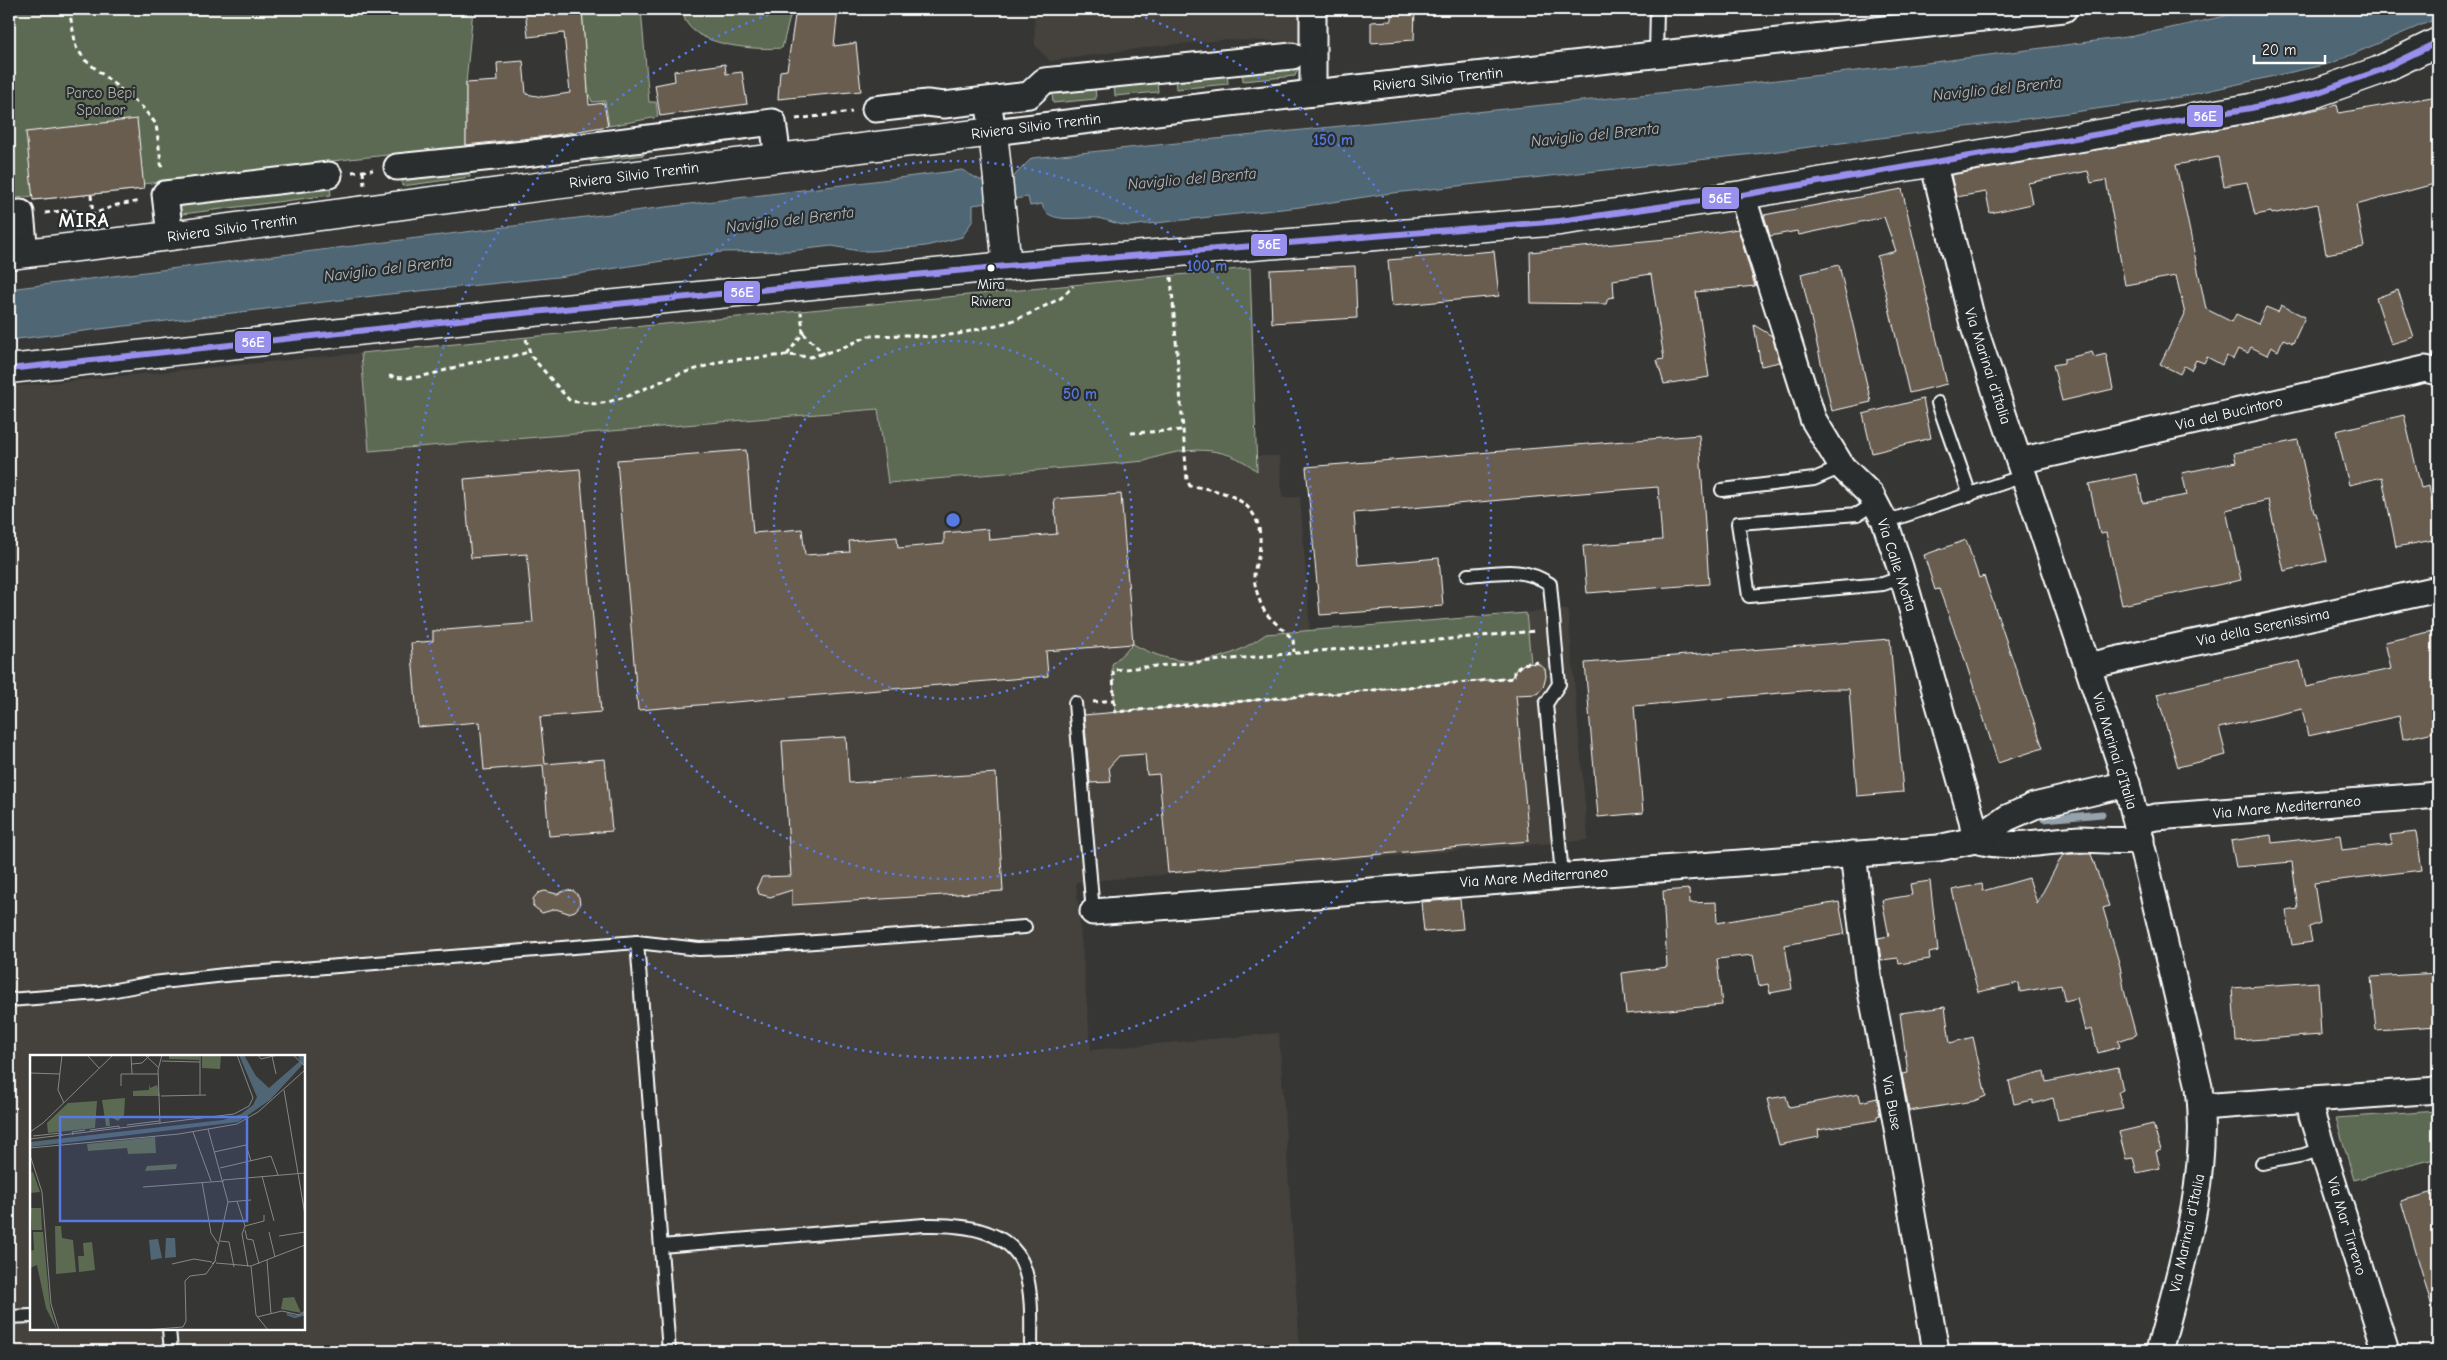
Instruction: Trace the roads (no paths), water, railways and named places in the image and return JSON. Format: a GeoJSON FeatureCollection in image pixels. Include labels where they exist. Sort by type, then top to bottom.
{"type":"FeatureCollection","features":[{"type":"Feature","properties":{"kind":"street"},"geometry":{"type":"LineString","coordinates":[[1313,9],[1313,93]]}},
{"type":"Feature","properties":{"kind":"street","name":"Riviera Silvio Trentin"},"geometry":{"type":"LineString","coordinates":[[17,254],[170,236],[537,187],[1313,93],[2064,9]]}},
{"type":"Feature","properties":{"kind":"street"},"geometry":{"type":"LineString","coordinates":[[9,369],[523,313],[1007,266],[1560,221],[1742,196],[2251,108],[2316,93],[2378,71],[2438,42]]}},
{"type":"Feature","properties":{"kind":"street"},"geometry":{"type":"LineString","coordinates":[[875,108],[927,103],[944,105],[988,101],[1029,95],[1044,81],[1292,56]]}},
{"type":"Feature","properties":{"kind":"street"},"geometry":{"type":"LineString","coordinates":[[988,101],[1007,266]]}},
{"type":"Feature","properties":{"kind":"street"},"geometry":{"type":"LineString","coordinates":[[397,167],[533,153],[773,122],[778,158]]}},
{"type":"Feature","properties":{"kind":"street"},"geometry":{"type":"LineString","coordinates":[[533,153],[537,187]]}},
{"type":"Feature","properties":{"kind":"street","name":"Via Marinai d'Italia"},"geometry":{"type":"LineString","coordinates":[[1933,162],[1973,324],[2127,784],[2194,1061],[2202,1107],[2201,1173],[2194,1210],[2159,1351]]}},
{"type":"Feature","properties":{"kind":"street"},"geometry":{"type":"LineString","coordinates":[[170,236],[165,194],[329,175]]}},
{"type":"Feature","properties":{"kind":"street","name":"Via Calle Motta"},"geometry":{"type":"LineString","coordinates":[[1742,196],[1813,419],[1842,467],[1871,495],[1880,513],[1903,577],[1972,820],[1975,840]]}},
{"type":"Feature","properties":{"kind":"street"},"geometry":{"type":"LineString","coordinates":[[15,214],[17,254]]}},
{"type":"Feature","properties":{"kind":"street","name":"Via del Bucintoro"},"geometry":{"type":"LineString","coordinates":[[2022,468],[2425,369],[2438,372]]}},
{"type":"Feature","properties":{"kind":"street","name":"Via della Serenissima"},"geometry":{"type":"LineString","coordinates":[[2088,666],[2438,589]]}},
{"type":"Feature","properties":{"kind":"street","name":"Via Mare Mediterraneo"},"geometry":{"type":"LineString","coordinates":[[1094,912],[1938,848],[1975,840],[2008,818],[2034,806],[2127,784]]}},
{"type":"Feature","properties":{"kind":"street","name":"Via Mare Mediterraneo"},"geometry":{"type":"LineString","coordinates":[[1975,840],[1990,844],[2011,845],[2080,839],[2123,842],[2156,817],[2438,794]]}},
{"type":"Feature","properties":{"kind":"street","name":"Via Buse"},"geometry":{"type":"LineString","coordinates":[[1853,854],[1868,976],[1890,1088],[1936,1351]]}},
{"type":"Feature","properties":{"kind":"street"},"geometry":{"type":"LineString","coordinates":[[2202,1107],[2310,1101],[2438,1090]]}},
{"type":"Feature","properties":{"kind":"street","name":"Via Mar Tirreno"},"geometry":{"type":"LineString","coordinates":[[2310,1101],[2312,1116],[2386,1351]]}},
{"type":"Feature","properties":{"kind":"lane"},"geometry":{"type":"LineString","coordinates":[[1656,54],[1657,9]]}},
{"type":"Feature","properties":{"kind":"lane"},"geometry":{"type":"LineString","coordinates":[[1938,403],[1970,495]]}},
{"type":"Feature","properties":{"kind":"lane"},"geometry":{"type":"LineString","coordinates":[[1722,490],[1814,479],[1842,467]]}},
{"type":"Feature","properties":{"kind":"lane"},"geometry":{"type":"LineString","coordinates":[[1903,577],[1883,584],[1749,596],[1738,523],[1880,513],[1970,495],[2022,468]]}},
{"type":"Feature","properties":{"kind":"lane"},"geometry":{"type":"LineString","coordinates":[[1468,575],[1510,572],[1527,573],[1535,574],[1550,584],[1559,684],[1546,704],[1562,876]]}},
{"type":"Feature","properties":{"kind":"lane"},"geometry":{"type":"LineString","coordinates":[[1075,703],[1094,912]]}},
{"type":"Feature","properties":{"kind":"lane"},"geometry":{"type":"LineString","coordinates":[[9,1000],[99,993],[153,983],[225,975],[638,942],[699,949],[730,948],[1025,926]]}},
{"type":"Feature","properties":{"kind":"lane"},"geometry":{"type":"LineString","coordinates":[[638,942],[669,1351]]}},
{"type":"Feature","properties":{"kind":"lane"},"geometry":{"type":"LineString","coordinates":[[2262,1163],[2304,1155],[2322,1148]]}},
{"type":"Feature","properties":{"kind":"lane"},"geometry":{"type":"LineString","coordinates":[[661,1246],[924,1225],[949,1224],[982,1230],[1010,1244],[1025,1269],[1030,1305],[1031,1351]]}},
{"type":"Feature","properties":{"kind":"lane"},"geometry":{"type":"LineString","coordinates":[[9,1317],[30,1316]]}},
{"type":"Feature","properties":{"kind":"lane"},"geometry":{"type":"LineString","coordinates":[[169,1330],[171,1351]]}},
{"type":"Feature","properties":{"kind":"water","name":"Naviglio del Brenta"},"geometry":{"type":"Polygon","coordinates":[[[2244,9],[2438,9],[2438,18],[2332,63],[2180,97],[1997,123],[1763,153],[1384,194],[1300,207],[1129,226],[1098,218],[1058,218],[1045,211],[1042,204],[1030,206],[1028,197],[973,205],[973,220],[962,237],[926,246],[873,251],[859,251],[832,246],[789,251],[721,252],[558,277],[390,294],[9,340],[9,289],[962,170],[980,180],[1012,178],[1032,158],[1698,89],[1935,62],[2134,36],[2221,17],[2244,9]]]}},
{"type":"Feature","properties":{"kind":"waterway"},"geometry":{"type":"LineString","coordinates":[[2044,819],[2102,814]]}},
{"type":"Feature","properties":{"kind":"place","name":"Mira Riviera"},"geometry":{"type":"Point","coordinates":[991,268]}},
{"type":"Feature","properties":{"kind":"district","name":"MIRA"},"geometry":{"type":"Point","coordinates":[84,220]}},
{"type":"Feature","properties":{"kind":"park label","name":"Parco Bepi Spolaor"},"geometry":{"type":"Point","coordinates":[101,102]}}]}
